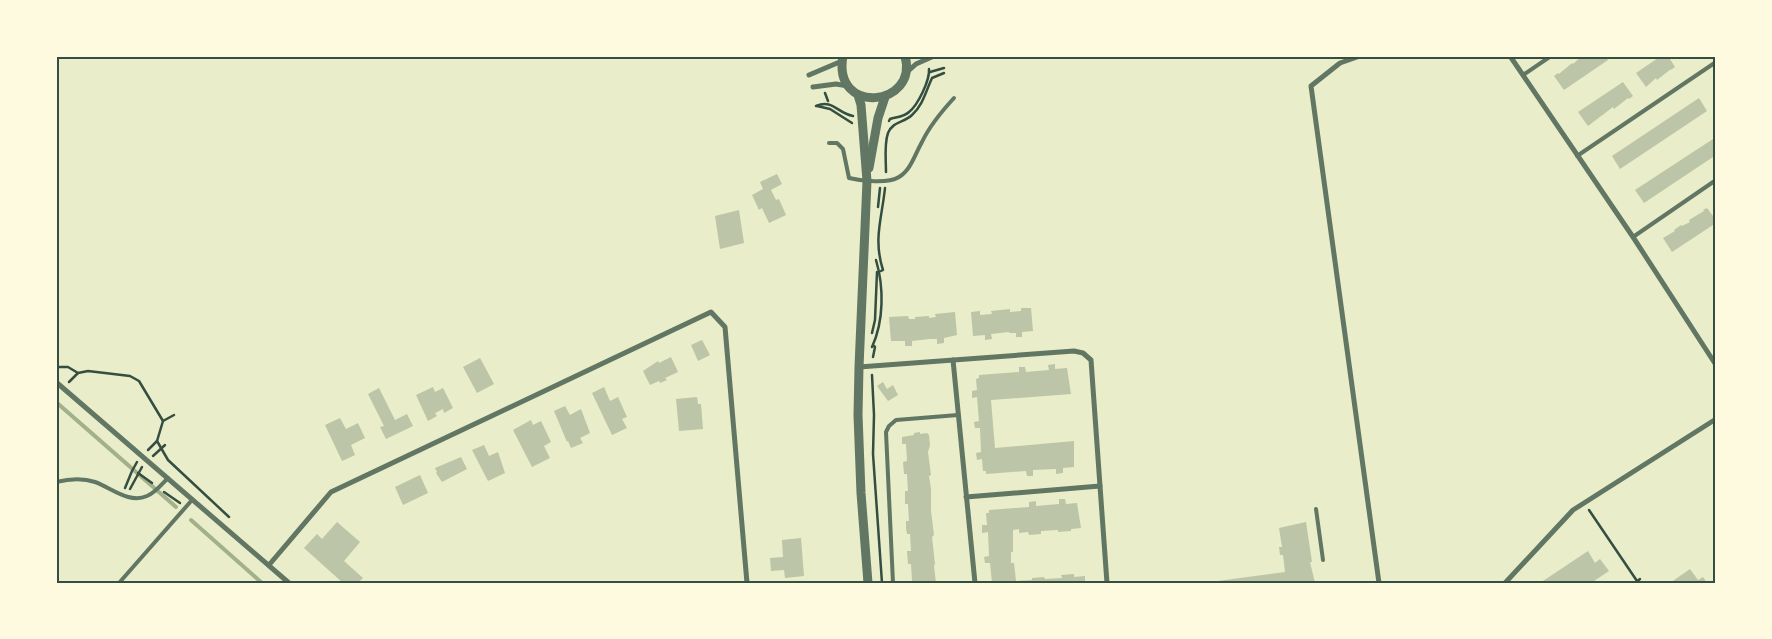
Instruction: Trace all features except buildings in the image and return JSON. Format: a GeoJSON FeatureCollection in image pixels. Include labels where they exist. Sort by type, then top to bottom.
{"type":"FeatureCollection","features":[{"type":"Feature","properties":{"kind":"street"},"geometry":{"type":"LineString","coordinates":[[905,56],[906,73]]}},
{"type":"Feature","properties":{"kind":"street"},"geometry":{"type":"LineString","coordinates":[[809,75],[842,58],[842,74],[848,86],[858,95],[871,98],[885,97],[898,88],[906,73],[916,64],[934,56]]}},
{"type":"Feature","properties":{"kind":"street"},"geometry":{"type":"LineString","coordinates":[[1360,56],[1340,63],[1311,86],[1379,583]]}},
{"type":"Feature","properties":{"kind":"street"},"geometry":{"type":"LineString","coordinates":[[1510,56],[1633,237],[1716,365]]}},
{"type":"Feature","properties":{"kind":"street"},"geometry":{"type":"LineString","coordinates":[[813,87],[836,84],[848,86]]}},
{"type":"Feature","properties":{"kind":"street"},"geometry":{"type":"LineString","coordinates":[[858,95],[862,111],[867,181],[866,367],[858,415],[868,583]]}},
{"type":"Feature","properties":{"kind":"street"},"geometry":{"type":"LineString","coordinates":[[867,181],[878,118],[885,97]]}},
{"type":"Feature","properties":{"kind":"street"},"geometry":{"type":"LineString","coordinates":[[269,565],[331,492],[711,312],[725,327],[746,583]]}},
{"type":"Feature","properties":{"kind":"street"},"geometry":{"type":"LineString","coordinates":[[866,367],[1074,351],[1083,353],[1091,360],[1108,583]]}},
{"type":"Feature","properties":{"kind":"street"},"geometry":{"type":"LineString","coordinates":[[953,360],[975,583]]}},
{"type":"Feature","properties":{"kind":"street"},"geometry":{"type":"LineString","coordinates":[[56,382],[289,583]]}},
{"type":"Feature","properties":{"kind":"street"},"geometry":{"type":"LineString","coordinates":[[1505,583],[1573,510],[1716,418]]}},
{"type":"Feature","properties":{"kind":"street"},"geometry":{"type":"LineString","coordinates":[[966,496],[1100,486]]}},
{"type":"Feature","properties":{"kind":"lane"},"geometry":{"type":"LineString","coordinates":[[1523,75],[1551,56]]}},
{"type":"Feature","properties":{"kind":"lane"},"geometry":{"type":"LineString","coordinates":[[1578,156],[1716,62]]}},
{"type":"Feature","properties":{"kind":"lane"},"geometry":{"type":"LineString","coordinates":[[829,143],[838,144],[842,149],[849,178],[867,181],[900,177],[908,168],[930,127],[954,98]]}},
{"type":"Feature","properties":{"kind":"lane"},"geometry":{"type":"LineString","coordinates":[[1633,237],[1716,180]]}},
{"type":"Feature","properties":{"kind":"lane"},"geometry":{"type":"LineString","coordinates":[[893,583],[886,432],[889,426],[896,420],[958,415]]}},
{"type":"Feature","properties":{"kind":"lane"},"geometry":{"type":"LineString","coordinates":[[56,482],[70,479],[93,481],[126,497],[140,499],[150,496],[168,478]]}},
{"type":"Feature","properties":{"kind":"lane"},"geometry":{"type":"LineString","coordinates":[[119,583],[192,500]]}},
{"type":"Feature","properties":{"kind":"lane"},"geometry":{"type":"LineString","coordinates":[[1316,509],[1323,560]]}},
{"type":"Feature","properties":{"kind":"path"},"geometry":{"type":"LineString","coordinates":[[878,209],[883,180],[883,137],[886,128],[890,119],[906,115],[913,108],[921,95],[930,72],[928,64]]}},
{"type":"Feature","properties":{"kind":"path"},"geometry":{"type":"LineString","coordinates":[[930,72],[944,68]]}},
{"type":"Feature","properties":{"kind":"path"},"geometry":{"type":"LineString","coordinates":[[866,367],[876,347],[869,344],[875,320],[879,271],[883,270],[878,251],[879,224],[889,129],[898,122],[912,116],[924,97],[932,78],[944,73]]}},
{"type":"Feature","properties":{"kind":"path"},"geometry":{"type":"LineString","coordinates":[[855,124],[830,109],[816,106],[824,102],[849,116],[857,117]]}},
{"type":"Feature","properties":{"kind":"path"},"geometry":{"type":"LineString","coordinates":[[874,243],[875,225]]}},
{"type":"Feature","properties":{"kind":"path"},"geometry":{"type":"LineString","coordinates":[[874,256],[881,286],[880,320],[866,367],[873,415],[873,454],[882,583]]}},
{"type":"Feature","properties":{"kind":"path"},"geometry":{"type":"LineString","coordinates":[[56,367],[68,367],[78,373]]}},
{"type":"Feature","properties":{"kind":"path"},"geometry":{"type":"LineString","coordinates":[[64,388],[78,373],[88,371],[130,376],[140,381],[164,421]]}},
{"type":"Feature","properties":{"kind":"path"},"geometry":{"type":"LineString","coordinates":[[868,390],[871,485],[878,583]]}},
{"type":"Feature","properties":{"kind":"path"},"geometry":{"type":"LineString","coordinates":[[122,495],[137,462],[157,441],[164,421],[174,415]]}},
{"type":"Feature","properties":{"kind":"path"},"geometry":{"type":"LineString","coordinates":[[157,441],[168,460],[233,521]]}},
{"type":"Feature","properties":{"kind":"path"},"geometry":{"type":"LineString","coordinates":[[1583,513],[1588,509],[1636,582],[1640,579]]}},
{"type":"Feature","properties":{"kind":"waterway"},"geometry":{"type":"LineString","coordinates":[[56,402],[176,507]]}},
{"type":"Feature","properties":{"kind":"waterway"},"geometry":{"type":"LineString","coordinates":[[191,520],[262,583]]}}]}
